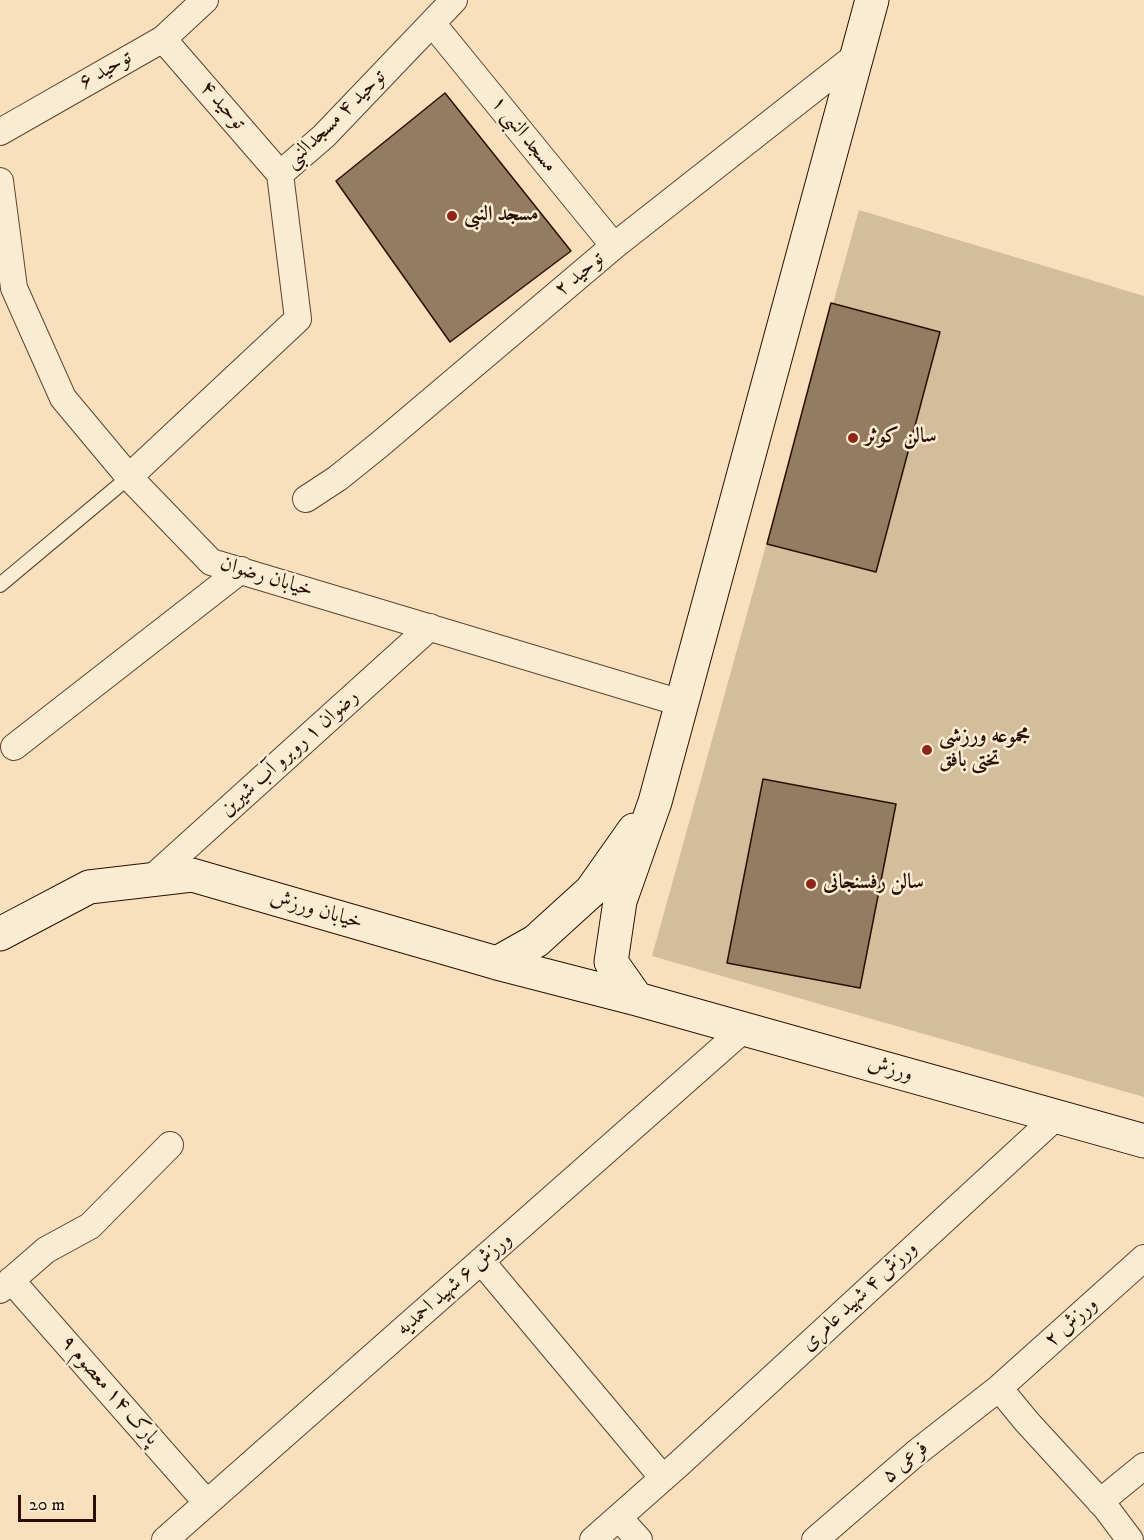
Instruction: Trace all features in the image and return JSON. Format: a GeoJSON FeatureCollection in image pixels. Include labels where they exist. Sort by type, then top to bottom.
{"type":"FeatureCollection","features":[{"type":"Feature","properties":{"kind":"street","name":"توحید ۶"},"geometry":{"type":"LineString","coordinates":[[0,132],[163,39],[205,0]]}},
{"type":"Feature","properties":{"kind":"street","name":"توحید ۴ مسجدالنبی"},"geometry":{"type":"LineString","coordinates":[[129,477],[298,319],[280,174],[324,136],[454,0]]}},
{"type":"Feature","properties":{"kind":"street"},"geometry":{"type":"LineString","coordinates":[[637,999],[611,962],[620,901],[655,802],[872,0]]}},
{"type":"Feature","properties":{"kind":"street","name":"مسجد النبی ۱"},"geometry":{"type":"LineString","coordinates":[[432,23],[614,246]]}},
{"type":"Feature","properties":{"kind":"street","name":"توحید ۴"},"geometry":{"type":"LineString","coordinates":[[163,39],[280,174]]}},
{"type":"Feature","properties":{"kind":"street","name":"توحید ۲"},"geometry":{"type":"LineString","coordinates":[[306,499],[338,478],[379,445],[614,246],[857,55]]}},
{"type":"Feature","properties":{"kind":"street","name":"خیابان رضوان"},"geometry":{"type":"LineString","coordinates":[[0,181],[14,288],[63,398],[129,477],[211,562],[681,703]]}},
{"type":"Feature","properties":{"kind":"street"},"geometry":{"type":"LineString","coordinates":[[14,747],[241,570]]}},
{"type":"Feature","properties":{"kind":"street","name":"رضوان ۱ روبرو آب شیرین"},"geometry":{"type":"LineString","coordinates":[[150,880],[430,627]]}},
{"type":"Feature","properties":{"kind":"street"},"geometry":{"type":"LineString","coordinates":[[497,963],[536,942],[591,891],[655,802]]}},
{"type":"Feature","properties":{"kind":"street","name":"خیابان ورزش"},"geometry":{"type":"LineString","coordinates":[[0,934],[89,887],[192,875],[497,963],[637,999]]}},
{"type":"Feature","properties":{"kind":"street","name":"ورزش"},"geometry":{"type":"LineString","coordinates":[[637,999],[1144,1141]]}},
{"type":"Feature","properties":{"kind":"street","name":"ورزش ۶ شهید احمدیه"},"geometry":{"type":"LineString","coordinates":[[165,1540],[744,1029]]}},
{"type":"Feature","properties":{"kind":"street","name":"ورزش ۴ شهید عامری"},"geometry":{"type":"LineString","coordinates":[[593,1540],[1056,1116]]}},
{"type":"Feature","properties":{"kind":"street"},"geometry":{"type":"LineString","coordinates":[[6,1285],[46,1250],[90,1226],[170,1145]]}},
{"type":"Feature","properties":{"kind":"street","name":"ورزش ۲"},"geometry":{"type":"LineString","coordinates":[[999,1388],[1144,1258]]}},
{"type":"Feature","properties":{"kind":"street"},"geometry":{"type":"LineString","coordinates":[[482,1261],[663,1478]]}},
{"type":"Feature","properties":{"kind":"street","name":"پارک ۱۴ معصوم ۹"},"geometry":{"type":"LineString","coordinates":[[6,1285],[207,1503]]}},
{"type":"Feature","properties":{"kind":"street"},"geometry":{"type":"LineString","coordinates":[[999,1388],[1100,1502],[1130,1540]]}},
{"type":"Feature","properties":{"kind":"street","name":"فرعی ۵"},"geometry":{"type":"LineString","coordinates":[[815,1540],[916,1453],[999,1388]]}},
{"type":"Feature","properties":{"kind":"street"},"geometry":{"type":"LineString","coordinates":[[1100,1502],[1144,1466]]}},
{"type":"Feature","properties":{"kind":"street"},"geometry":{"type":"LineString","coordinates":[[619,1518],[639,1540]]}},
{"type":"Feature","properties":{"kind":"lane"},"geometry":{"type":"LineString","coordinates":[[0,585],[129,477]]}},
{"type":"Feature","properties":{"kind":"shaded area","name":"مجموعه ورزشی تختی بافق"},"geometry":{"type":"Polygon","coordinates":[[[859,210],[1144,296],[1144,1097],[652,956],[859,210]]]}},
{"type":"Feature","properties":{"kind":"building","name":"مسجد النبی"},"geometry":{"type":"Polygon","coordinates":[[[445,93],[571,251],[450,342],[336,181],[445,93]]]}},
{"type":"Feature","properties":{"kind":"building","name":"سالن کوثر"},"geometry":{"type":"Polygon","coordinates":[[[831,303],[940,332],[876,572],[767,544],[831,303]]]}},
{"type":"Feature","properties":{"kind":"building","name":"سالن رفسنجانی"},"geometry":{"type":"Polygon","coordinates":[[[763,779],[896,804],[860,988],[727,963],[763,779]]]}},
{"type":"Feature","properties":{"kind":"place","name":"مسجد النبی"},"geometry":{"type":"Point","coordinates":[452,216]}},
{"type":"Feature","properties":{"kind":"place","name":"سالن کوثر"},"geometry":{"type":"Point","coordinates":[853,438]}},
{"type":"Feature","properties":{"kind":"place","name":"مجموعه ورزشی تختی بافق"},"geometry":{"type":"Point","coordinates":[927,750]}},
{"type":"Feature","properties":{"kind":"place","name":"سالن رفسنجانی"},"geometry":{"type":"Point","coordinates":[811,884]}}]}
